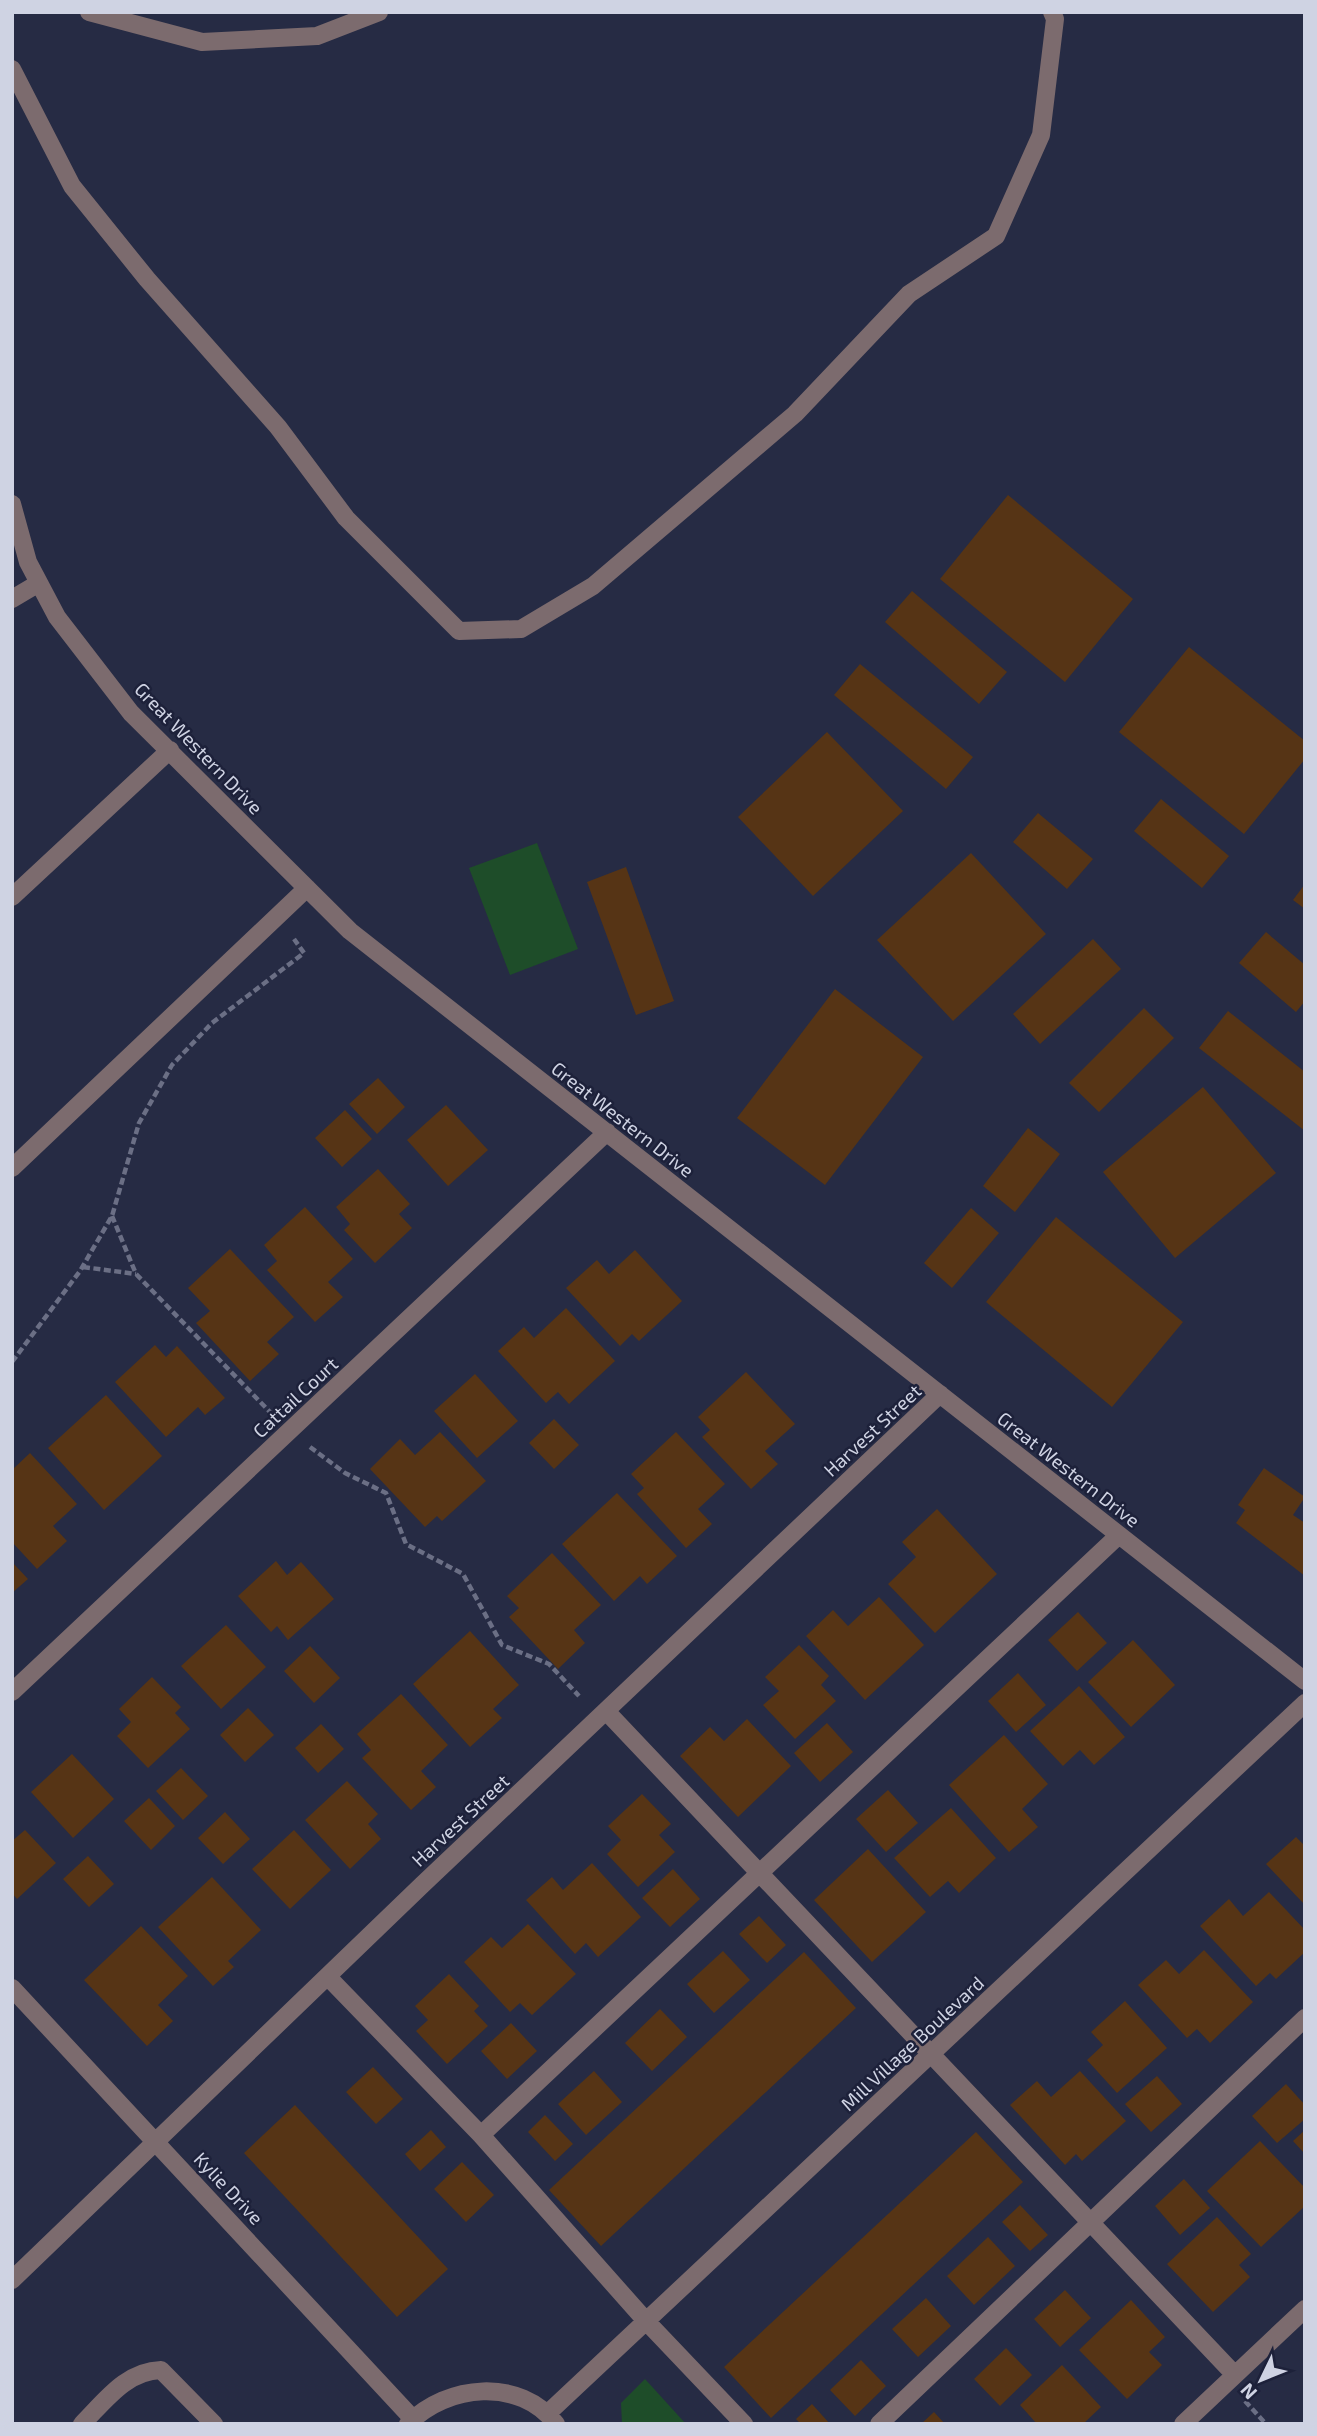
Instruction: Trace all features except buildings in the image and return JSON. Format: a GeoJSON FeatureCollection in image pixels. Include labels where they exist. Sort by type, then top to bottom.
{"type":"FeatureCollection","features":[{"type":"Feature","properties":{"kind":"street"},"geometry":{"type":"LineString","coordinates":[[89,12],[202,42],[317,36],[380,12]]}},
{"type":"Feature","properties":{"kind":"street"},"geometry":{"type":"LineString","coordinates":[[12,69],[72,186],[147,278],[278,427],[346,518],[459,631],[521,629],[593,586],[795,414],[909,294],[996,236],[1041,135],[1055,19],[1052,12]]}},
{"type":"Feature","properties":{"kind":"street","name":"Great Western Drive"},"geometry":{"type":"LineString","coordinates":[[12,504],[28,562],[57,617],[131,713],[349,931],[1305,1681]]}},
{"type":"Feature","properties":{"kind":"street"},"geometry":{"type":"LineString","coordinates":[[12,599],[39,583]]}},
{"type":"Feature","properties":{"kind":"street"},"geometry":{"type":"LineString","coordinates":[[12,897],[170,750]]}},
{"type":"Feature","properties":{"kind":"street"},"geometry":{"type":"LineString","coordinates":[[12,1167],[307,888]]}},
{"type":"Feature","properties":{"kind":"street","name":"Cattail Court"},"geometry":{"type":"LineString","coordinates":[[12,1692],[607,1132]]}},
{"type":"Feature","properties":{"kind":"street","name":"Harvest Street"},"geometry":{"type":"LineString","coordinates":[[12,2280],[940,1395]]}},
{"type":"Feature","properties":{"kind":"street"},"geometry":{"type":"LineString","coordinates":[[481,2135],[1119,1535]]}},
{"type":"Feature","properties":{"kind":"street","name":"Mill Village Boulevard"},"geometry":{"type":"LineString","coordinates":[[552,2419],[646,2321],[1305,1703]]}},
{"type":"Feature","properties":{"kind":"street"},"geometry":{"type":"LineString","coordinates":[[603,1714],[759,1873],[1235,2375]]}},
{"type":"Feature","properties":{"kind":"street"},"geometry":{"type":"LineString","coordinates":[[328,1977],[481,2135],[646,2321],[744,2424]]}},
{"type":"Feature","properties":{"kind":"street","name":"Kylie Drive"},"geometry":{"type":"LineString","coordinates":[[12,1988],[158,2142],[411,2421]]}},
{"type":"Feature","properties":{"kind":"street"},"geometry":{"type":"LineString","coordinates":[[879,2424],[1305,2018]]}},
{"type":"Feature","properties":{"kind":"street"},"geometry":{"type":"LineString","coordinates":[[1183,2424],[1305,2309]]}},
{"type":"Feature","properties":{"kind":"street"},"geometry":{"type":"LineString","coordinates":[[82,2424],[130,2378],[147,2370],[161,2370],[214,2424]]}},
{"type":"Feature","properties":{"kind":"street"},"geometry":{"type":"LineString","coordinates":[[411,2421],[453,2395],[488,2390],[523,2398],[552,2419]]}},
{"type":"Feature","properties":{"kind":"path"},"geometry":{"type":"LineString","coordinates":[[12,1362],[83,1267],[113,1216],[139,1123],[172,1065],[212,1023],[304,953],[278,916]]}},
{"type":"Feature","properties":{"kind":"path"},"geometry":{"type":"LineString","coordinates":[[113,1216],[136,1274],[289,1432],[345,1473],[386,1493],[406,1544],[463,1574],[502,1645],[549,1664],[603,1714]]}},
{"type":"Feature","properties":{"kind":"path"},"geometry":{"type":"LineString","coordinates":[[83,1267],[136,1274]]}},
{"type":"Feature","properties":{"kind":"green space"},"geometry":{"type":"Polygon","coordinates":[[[537,843],[578,949],[510,975],[469,868],[537,843]]]}},
{"type":"Feature","properties":{"kind":"green space"},"geometry":{"type":"Polygon","coordinates":[[[645,2379],[686,2424],[622,2424],[621,2403],[645,2379]]]}}]}
